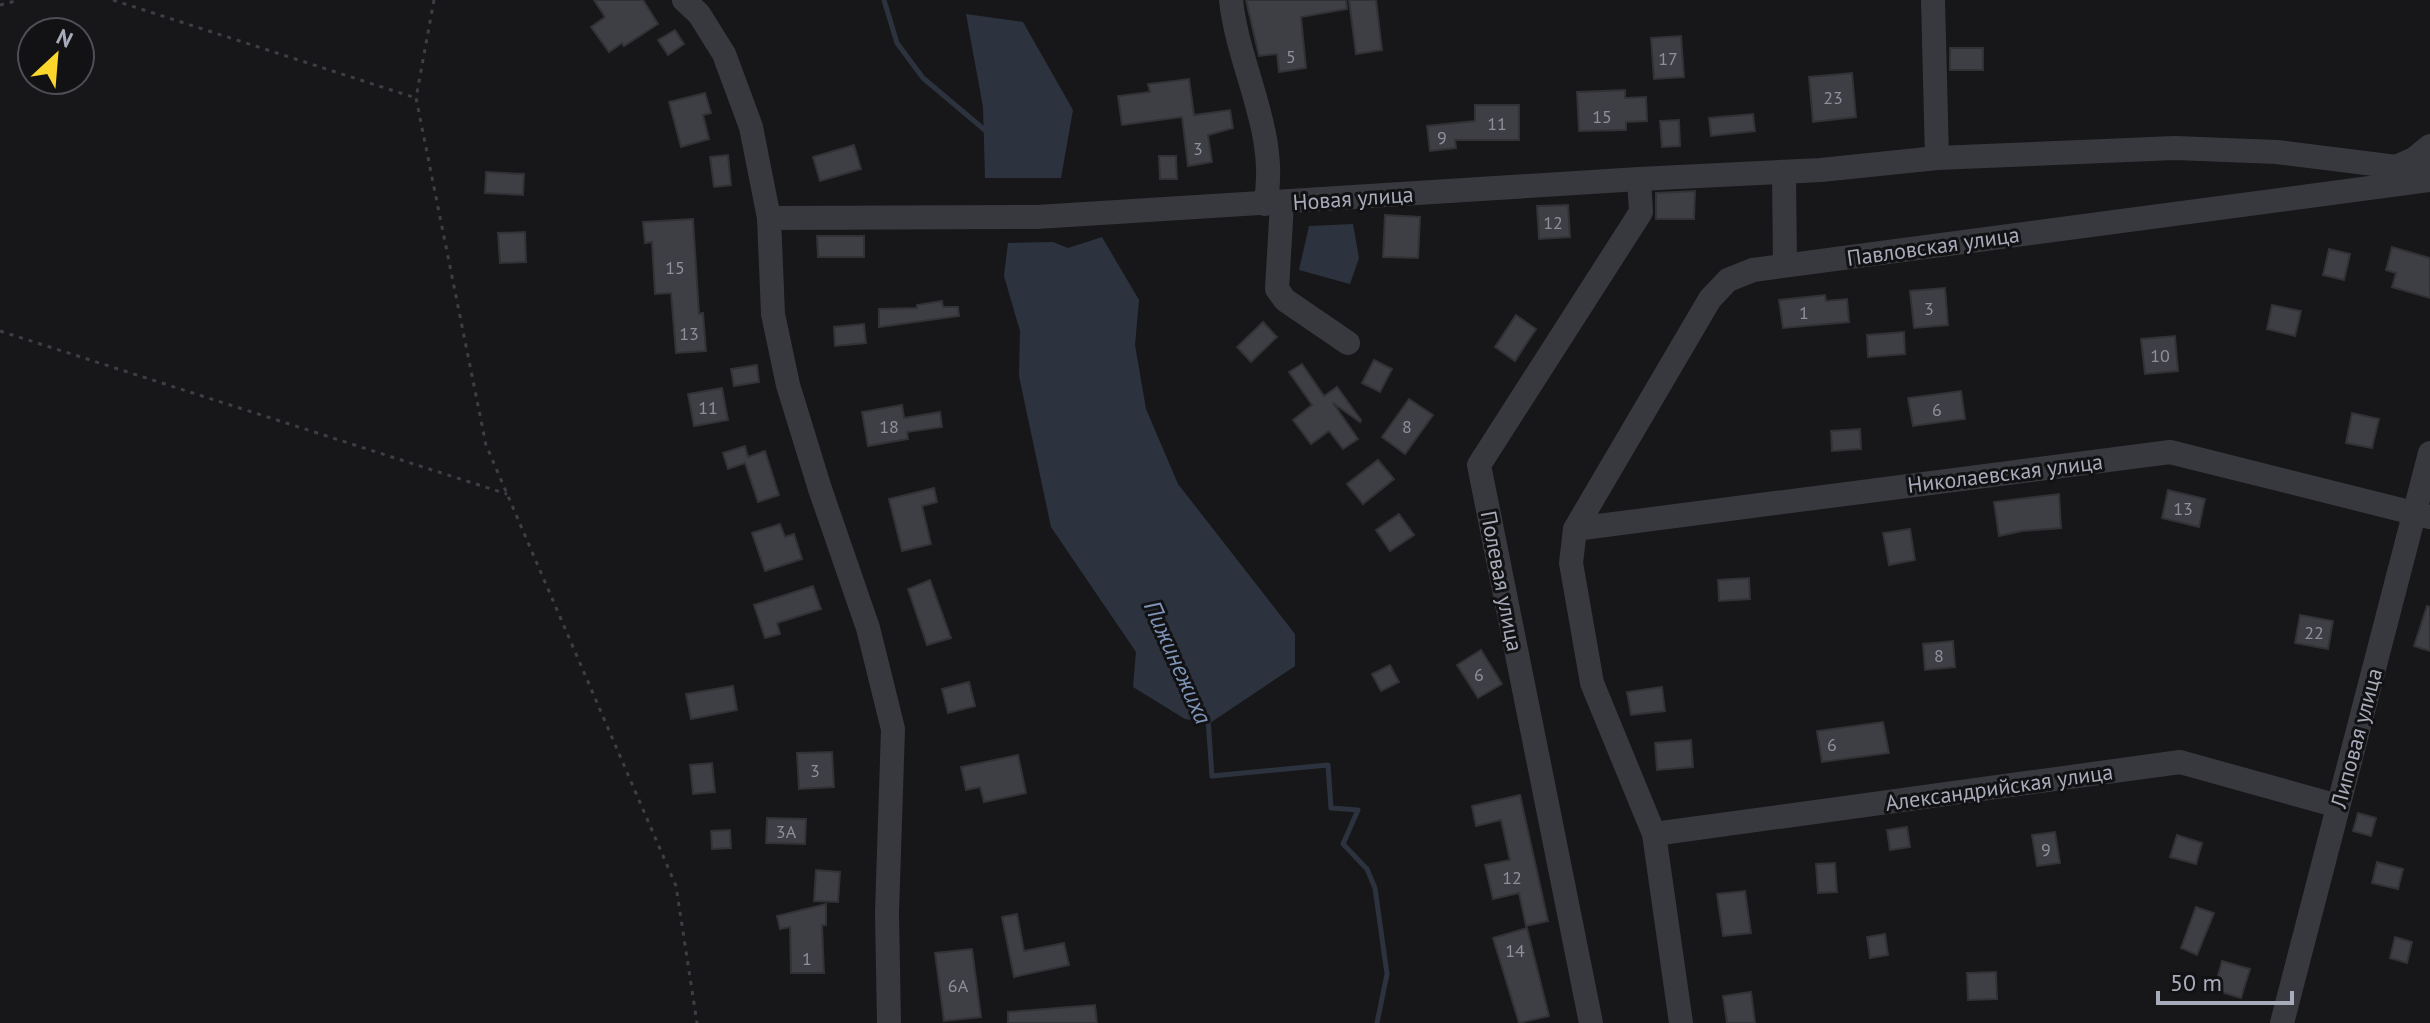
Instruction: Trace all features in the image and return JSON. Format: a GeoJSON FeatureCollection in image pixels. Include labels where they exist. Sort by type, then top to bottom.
{"type":"FeatureCollection","features":[{"type":"Feature","properties":{"kind":"street"},"geometry":{"type":"LineString","coordinates":[[684,0],[699,14],[724,54],[751,127],[769,218],[773,314],[788,385],[868,628],[893,729],[887,913],[889,1023]]}},
{"type":"Feature","properties":{"kind":"street"},"geometry":{"type":"LineString","coordinates":[[1231,0],[1269,167],[1277,289],[1285,300],[1348,343]]}},
{"type":"Feature","properties":{"kind":"street"},"geometry":{"type":"LineString","coordinates":[[1933,0],[1937,158]]}},
{"type":"Feature","properties":{"kind":"street"},"geometry":{"type":"LineString","coordinates":[[2398,166],[2414,159],[2430,146]]}},
{"type":"Feature","properties":{"kind":"street","name":"Новая улица"},"geometry":{"type":"LineString","coordinates":[[769,218],[1037,217],[1784,172],[1937,158],[2175,148],[2277,152],[2430,171]]}},
{"type":"Feature","properties":{"kind":"street"},"geometry":{"type":"LineString","coordinates":[[1784,172],[1785,265]]}},
{"type":"Feature","properties":{"kind":"street","name":"Полевая улица"},"geometry":{"type":"LineString","coordinates":[[1591,1023],[1479,465],[1641,212],[1639,179]]}},
{"type":"Feature","properties":{"kind":"street","name":"Павловская улица"},"geometry":{"type":"LineString","coordinates":[[1575,529],[1710,299],[1728,280],[1753,270],[1785,265],[2430,180]]}},
{"type":"Feature","properties":{"kind":"street","name":"Николаевская улица"},"geometry":{"type":"LineString","coordinates":[[1575,529],[2170,452],[2423,516]]}},
{"type":"Feature","properties":{"kind":"street","name":"Липовая улица"},"geometry":{"type":"LineString","coordinates":[[2282,1023],[2338,806],[2423,516],[2430,453]]}},
{"type":"Feature","properties":{"kind":"street"},"geometry":{"type":"LineString","coordinates":[[1575,529],[1571,563],[1592,683],[1654,834],[1681,1023]]}},
{"type":"Feature","properties":{"kind":"street","name":"Александрийская улица"},"geometry":{"type":"LineString","coordinates":[[1654,834],[2180,762],[2338,806]]}},
{"type":"Feature","properties":{"kind":"path"},"geometry":{"type":"LineString","coordinates":[[0,5],[19,0]]}},
{"type":"Feature","properties":{"kind":"path"},"geometry":{"type":"LineString","coordinates":[[113,0],[416,98]]}},
{"type":"Feature","properties":{"kind":"path"},"geometry":{"type":"LineString","coordinates":[[434,0],[416,98],[486,445],[676,886],[697,1023]]}},
{"type":"Feature","properties":{"kind":"path"},"geometry":{"type":"LineString","coordinates":[[0,331],[507,494]]}},
{"type":"Feature","properties":{"kind":"water"},"geometry":{"type":"Polygon","coordinates":[[[966,14],[1023,22],[1073,110],[1061,178],[985,178],[983,107],[966,14]]]}},
{"type":"Feature","properties":{"kind":"water"},"geometry":{"type":"Polygon","coordinates":[[[1353,224],[1359,258],[1350,284],[1299,270],[1309,226],[1353,224]]]}},
{"type":"Feature","properties":{"kind":"water"},"geometry":{"type":"Polygon","coordinates":[[[1102,237],[1139,300],[1135,345],[1146,409],[1178,484],[1295,634],[1295,666],[1210,723],[1185,719],[1133,687],[1136,652],[1051,527],[1019,376],[1020,331],[1004,276],[1008,243],[1053,242],[1068,248],[1102,237]]]}},
{"type":"Feature","properties":{"kind":"building"},"geometry":{"type":"Polygon","coordinates":[[[594,0],[643,0],[658,24],[609,52],[591,27],[605,17],[594,0]]]}},
{"type":"Feature","properties":{"kind":"building"},"geometry":{"type":"Polygon","coordinates":[[[1246,0],[1346,0],[1347,9],[1301,17],[1306,68],[1279,72],[1277,54],[1259,56],[1246,0]]]}},
{"type":"Feature","properties":{"kind":"building"},"geometry":{"type":"Polygon","coordinates":[[[1349,0],[1376,0],[1382,50],[1356,54],[1349,0]]]}},
{"type":"Feature","properties":{"kind":"building"},"geometry":{"type":"Polygon","coordinates":[[[675,30],[684,44],[668,55],[658,40],[675,30]]]}},
{"type":"Feature","properties":{"kind":"building"},"geometry":{"type":"Polygon","coordinates":[[[1681,36],[1684,77],[1654,79],[1651,38],[1681,36]]]}},
{"type":"Feature","properties":{"kind":"building"},"geometry":{"type":"Polygon","coordinates":[[[1950,48],[1983,48],[1983,70],[1950,70],[1950,48]]]}},
{"type":"Feature","properties":{"kind":"building"},"geometry":{"type":"Polygon","coordinates":[[[1852,73],[1856,117],[1813,122],[1809,77],[1852,73]]]}},
{"type":"Feature","properties":{"kind":"building"},"geometry":{"type":"Polygon","coordinates":[[[1189,79],[1194,115],[1230,110],[1233,128],[1208,135],[1212,162],[1188,166],[1182,117],[1122,125],[1118,96],[1150,92],[1148,84],[1189,79]]]}},
{"type":"Feature","properties":{"kind":"building"},"geometry":{"type":"Polygon","coordinates":[[[1625,90],[1625,98],[1646,97],[1647,121],[1626,122],[1626,130],[1579,131],[1577,92],[1625,90]]]}},
{"type":"Feature","properties":{"kind":"building"},"geometry":{"type":"Polygon","coordinates":[[[705,93],[711,113],[703,115],[709,139],[681,147],[669,102],[705,93]]]}},
{"type":"Feature","properties":{"kind":"building"},"geometry":{"type":"Polygon","coordinates":[[[1475,105],[1519,105],[1519,140],[1455,140],[1456,148],[1430,151],[1427,126],[1475,121],[1475,105]]]}},
{"type":"Feature","properties":{"kind":"building"},"geometry":{"type":"Polygon","coordinates":[[[1753,114],[1755,131],[1711,136],[1709,118],[1753,114]]]}},
{"type":"Feature","properties":{"kind":"building"},"geometry":{"type":"Polygon","coordinates":[[[1679,120],[1680,146],[1662,147],[1660,121],[1679,120]]]}},
{"type":"Feature","properties":{"kind":"building"},"geometry":{"type":"Polygon","coordinates":[[[854,145],[861,169],[820,181],[813,157],[854,145]]]}},
{"type":"Feature","properties":{"kind":"building"},"geometry":{"type":"Polygon","coordinates":[[[728,155],[731,185],[714,187],[710,157],[728,155]]]}},
{"type":"Feature","properties":{"kind":"building"},"geometry":{"type":"Polygon","coordinates":[[[1159,156],[1176,156],[1177,179],[1160,179],[1159,156]]]}},
{"type":"Feature","properties":{"kind":"building"},"geometry":{"type":"Polygon","coordinates":[[[486,172],[524,174],[523,195],[485,193],[486,172]]]}},
{"type":"Feature","properties":{"kind":"building"},"geometry":{"type":"Polygon","coordinates":[[[1695,191],[1694,219],[1656,219],[1656,193],[1695,191]]]}},
{"type":"Feature","properties":{"kind":"building"},"geometry":{"type":"Polygon","coordinates":[[[1568,205],[1570,237],[1539,239],[1537,206],[1568,205]]]}},
{"type":"Feature","properties":{"kind":"building"},"geometry":{"type":"Polygon","coordinates":[[[1385,215],[1420,217],[1418,258],[1383,257],[1385,215]]]}},
{"type":"Feature","properties":{"kind":"building"},"geometry":{"type":"Polygon","coordinates":[[[693,219],[699,314],[703,313],[706,351],[676,353],[671,293],[655,294],[652,242],[645,243],[643,222],[693,219]]]}},
{"type":"Feature","properties":{"kind":"building"},"geometry":{"type":"Polygon","coordinates":[[[525,232],[526,262],[500,263],[498,233],[525,232]]]}},
{"type":"Feature","properties":{"kind":"building"},"geometry":{"type":"Polygon","coordinates":[[[817,236],[864,236],[864,257],[818,257],[817,236]]]}},
{"type":"Feature","properties":{"kind":"building"},"geometry":{"type":"Polygon","coordinates":[[[2392,247],[2430,258],[2430,298],[2392,287],[2396,273],[2386,270],[2392,247]]]}},
{"type":"Feature","properties":{"kind":"building"},"geometry":{"type":"Polygon","coordinates":[[[2329,249],[2350,254],[2344,280],[2323,275],[2329,249]]]}},
{"type":"Feature","properties":{"kind":"building"},"geometry":{"type":"Polygon","coordinates":[[[1945,288],[1948,325],[1914,328],[1910,291],[1945,288]]]}},
{"type":"Feature","properties":{"kind":"building"},"geometry":{"type":"Polygon","coordinates":[[[1825,295],[1826,301],[1847,299],[1849,322],[1783,328],[1779,300],[1825,295]]]}},
{"type":"Feature","properties":{"kind":"building"},"geometry":{"type":"Polygon","coordinates":[[[942,301],[943,307],[958,307],[959,316],[879,327],[879,309],[917,308],[917,305],[942,301]]]}},
{"type":"Feature","properties":{"kind":"building"},"geometry":{"type":"Polygon","coordinates":[[[2272,305],[2301,311],[2295,336],[2267,329],[2272,305]]]}},
{"type":"Feature","properties":{"kind":"building"},"geometry":{"type":"Polygon","coordinates":[[[1516,315],[1536,329],[1515,361],[1495,347],[1516,315]]]}},
{"type":"Feature","properties":{"kind":"building"},"geometry":{"type":"Polygon","coordinates":[[[1263,322],[1277,337],[1251,362],[1237,347],[1263,322]]]}},
{"type":"Feature","properties":{"kind":"building"},"geometry":{"type":"Polygon","coordinates":[[[864,324],[866,343],[835,346],[834,327],[864,324]]]}},
{"type":"Feature","properties":{"kind":"building"},"geometry":{"type":"Polygon","coordinates":[[[1904,332],[1905,354],[1868,357],[1867,335],[1904,332]]]}},
{"type":"Feature","properties":{"kind":"building"},"geometry":{"type":"Polygon","coordinates":[[[2175,336],[2178,371],[2145,374],[2141,339],[2175,336]]]}},
{"type":"Feature","properties":{"kind":"building"},"geometry":{"type":"Polygon","coordinates":[[[1374,360],[1392,369],[1380,392],[1362,383],[1374,360]]]}},
{"type":"Feature","properties":{"kind":"building"},"geometry":{"type":"Polygon","coordinates":[[[1302,364],[1324,396],[1337,387],[1361,420],[1333,403],[1358,439],[1343,449],[1329,431],[1311,444],[1293,420],[1312,405],[1289,372],[1302,364]]]}},
{"type":"Feature","properties":{"kind":"building"},"geometry":{"type":"Polygon","coordinates":[[[757,365],[759,382],[734,386],[731,369],[757,365]]]}},
{"type":"Feature","properties":{"kind":"building"},"geometry":{"type":"Polygon","coordinates":[[[722,388],[728,420],[694,426],[688,394],[722,388]]]}},
{"type":"Feature","properties":{"kind":"building"},"geometry":{"type":"Polygon","coordinates":[[[1961,391],[1965,419],[1913,426],[1908,398],[1961,391]]]}},
{"type":"Feature","properties":{"kind":"building"},"geometry":{"type":"Polygon","coordinates":[[[1409,399],[1433,415],[1405,454],[1382,437],[1409,399]]]}},
{"type":"Feature","properties":{"kind":"building"},"geometry":{"type":"Polygon","coordinates":[[[902,405],[904,418],[940,412],[942,427],[907,432],[908,439],[868,446],[862,412],[902,405]]]}},
{"type":"Feature","properties":{"kind":"building"},"geometry":{"type":"Polygon","coordinates":[[[2352,413],[2379,419],[2372,448],[2346,443],[2352,413]]]}},
{"type":"Feature","properties":{"kind":"building"},"geometry":{"type":"Polygon","coordinates":[[[1860,429],[1861,449],[1832,451],[1831,431],[1860,429]]]}},
{"type":"Feature","properties":{"kind":"building"},"geometry":{"type":"Polygon","coordinates":[[[745,446],[748,457],[765,451],[779,495],[758,502],[745,463],[728,469],[723,453],[745,446]]]}},
{"type":"Feature","properties":{"kind":"building"},"geometry":{"type":"Polygon","coordinates":[[[1378,460],[1394,479],[1363,504],[1347,484],[1378,460]]]}},
{"type":"Feature","properties":{"kind":"building"},"geometry":{"type":"Polygon","coordinates":[[[934,488],[937,502],[922,506],[931,544],[902,551],[889,499],[934,488]]]}},
{"type":"Feature","properties":{"kind":"building"},"geometry":{"type":"Polygon","coordinates":[[[2168,490],[2205,499],[2199,527],[2162,518],[2168,490]]]}},
{"type":"Feature","properties":{"kind":"building"},"geometry":{"type":"Polygon","coordinates":[[[2059,494],[2061,528],[1999,536],[1994,502],[2059,494]]]}},
{"type":"Feature","properties":{"kind":"building"},"geometry":{"type":"Polygon","coordinates":[[[1399,514],[1414,535],[1390,551],[1376,530],[1399,514]]]}},
{"type":"Feature","properties":{"kind":"building"},"geometry":{"type":"Polygon","coordinates":[[[780,524],[785,537],[794,534],[802,559],[765,571],[752,533],[780,524]]]}},
{"type":"Feature","properties":{"kind":"building"},"geometry":{"type":"Polygon","coordinates":[[[1910,529],[1915,560],[1889,565],[1883,533],[1910,529]]]}},
{"type":"Feature","properties":{"kind":"building"},"geometry":{"type":"Polygon","coordinates":[[[1749,578],[1750,599],[1719,601],[1718,580],[1749,578]]]}},
{"type":"Feature","properties":{"kind":"building"},"geometry":{"type":"Polygon","coordinates":[[[930,580],[951,638],[927,645],[908,589],[930,580]]]}},
{"type":"Feature","properties":{"kind":"building"},"geometry":{"type":"Polygon","coordinates":[[[813,586],[821,609],[777,623],[780,634],[765,638],[754,605],[813,586]]]}},
{"type":"Feature","properties":{"kind":"building"},"geometry":{"type":"Polygon","coordinates":[[[2427,606],[2430,607],[2430,651],[2414,646],[2427,606]]]}},
{"type":"Feature","properties":{"kind":"building"},"geometry":{"type":"Polygon","coordinates":[[[2300,615],[2333,621],[2328,649],[2295,643],[2300,615]]]}},
{"type":"Feature","properties":{"kind":"building"},"geometry":{"type":"Polygon","coordinates":[[[1953,641],[1955,667],[1925,670],[1923,644],[1953,641]]]}},
{"type":"Feature","properties":{"kind":"building"},"geometry":{"type":"Polygon","coordinates":[[[1481,650],[1502,684],[1478,698],[1457,665],[1481,650]]]}},
{"type":"Feature","properties":{"kind":"building"},"geometry":{"type":"Polygon","coordinates":[[[1390,665],[1399,682],[1381,691],[1372,674],[1390,665]]]}},
{"type":"Feature","properties":{"kind":"building"},"geometry":{"type":"Polygon","coordinates":[[[969,682],[975,706],[948,713],[942,689],[969,682]]]}},
{"type":"Feature","properties":{"kind":"building"},"geometry":{"type":"Polygon","coordinates":[[[733,686],[737,710],[691,719],[686,694],[733,686]]]}},
{"type":"Feature","properties":{"kind":"building"},"geometry":{"type":"Polygon","coordinates":[[[1662,687],[1665,711],[1631,715],[1627,692],[1662,687]]]}},
{"type":"Feature","properties":{"kind":"building"},"geometry":{"type":"Polygon","coordinates":[[[1883,722],[1889,753],[1822,762],[1817,731],[1883,722]]]}},
{"type":"Feature","properties":{"kind":"building"},"geometry":{"type":"Polygon","coordinates":[[[1691,740],[1693,767],[1657,770],[1655,743],[1691,740]]]}},
{"type":"Feature","properties":{"kind":"building"},"geometry":{"type":"Polygon","coordinates":[[[832,752],[834,787],[799,789],[797,753],[832,752]]]}},
{"type":"Feature","properties":{"kind":"building"},"geometry":{"type":"Polygon","coordinates":[[[1018,755],[1026,793],[984,802],[980,787],[966,790],[961,767],[1018,755]]]}},
{"type":"Feature","properties":{"kind":"building"},"geometry":{"type":"Polygon","coordinates":[[[712,763],[715,792],[693,794],[690,765],[712,763]]]}},
{"type":"Feature","properties":{"kind":"building"},"geometry":{"type":"Polygon","coordinates":[[[1520,795],[1548,921],[1526,926],[1519,893],[1493,899],[1485,865],[1510,860],[1501,820],[1476,826],[1472,806],[1520,795]]]}},
{"type":"Feature","properties":{"kind":"building"},"geometry":{"type":"Polygon","coordinates":[[[2358,813],[2376,818],[2371,836],[2353,831],[2358,813]]]}},
{"type":"Feature","properties":{"kind":"building"},"geometry":{"type":"Polygon","coordinates":[[[767,818],[806,819],[805,844],[766,843],[767,818]]]}},
{"type":"Feature","properties":{"kind":"building"},"geometry":{"type":"Polygon","coordinates":[[[1907,827],[1910,847],[1890,850],[1887,830],[1907,827]]]}},
{"type":"Feature","properties":{"kind":"building"},"geometry":{"type":"Polygon","coordinates":[[[730,830],[731,848],[712,849],[711,831],[730,830]]]}},
{"type":"Feature","properties":{"kind":"building"},"geometry":{"type":"Polygon","coordinates":[[[2055,832],[2060,863],[2037,866],[2032,835],[2055,832]]]}},
{"type":"Feature","properties":{"kind":"building"},"geometry":{"type":"Polygon","coordinates":[[[2177,835],[2202,843],[2196,864],[2170,857],[2177,835]]]}},
{"type":"Feature","properties":{"kind":"building"},"geometry":{"type":"Polygon","coordinates":[[[2377,862],[2403,869],[2398,889],[2372,883],[2377,862]]]}},
{"type":"Feature","properties":{"kind":"building"},"geometry":{"type":"Polygon","coordinates":[[[1835,863],[1837,892],[1818,893],[1816,864],[1835,863]]]}},
{"type":"Feature","properties":{"kind":"building"},"geometry":{"type":"Polygon","coordinates":[[[816,870],[840,872],[838,902],[814,901],[816,870]]]}},
{"type":"Feature","properties":{"kind":"building"},"geometry":{"type":"Polygon","coordinates":[[[1745,891],[1751,933],[1723,936],[1717,894],[1745,891]]]}},
{"type":"Feature","properties":{"kind":"building"},"geometry":{"type":"Polygon","coordinates":[[[826,904],[826,925],[822,925],[824,973],[791,973],[790,927],[780,929],[777,916],[826,904]]]}},
{"type":"Feature","properties":{"kind":"building"},"geometry":{"type":"Polygon","coordinates":[[[2196,907],[2214,913],[2197,955],[2181,948],[2196,907]]]}},
{"type":"Feature","properties":{"kind":"building"},"geometry":{"type":"Polygon","coordinates":[[[1017,914],[1024,951],[1064,943],[1069,965],[1014,977],[1002,917],[1017,914]]]}},
{"type":"Feature","properties":{"kind":"building"},"geometry":{"type":"Polygon","coordinates":[[[1527,928],[1549,1016],[1519,1023],[1493,938],[1527,928]]]}},
{"type":"Feature","properties":{"kind":"building"},"geometry":{"type":"Polygon","coordinates":[[[1885,934],[1888,955],[1870,958],[1867,937],[1885,934]]]}},
{"type":"Feature","properties":{"kind":"building"},"geometry":{"type":"Polygon","coordinates":[[[2395,937],[2412,942],[2407,963],[2390,958],[2395,937]]]}},
{"type":"Feature","properties":{"kind":"building"},"geometry":{"type":"Polygon","coordinates":[[[972,949],[981,1017],[944,1021],[935,953],[972,949]]]}},
{"type":"Feature","properties":{"kind":"building"},"geometry":{"type":"Polygon","coordinates":[[[2222,961],[2250,969],[2241,998],[2214,990],[2222,961]]]}},
{"type":"Feature","properties":{"kind":"building"},"geometry":{"type":"Polygon","coordinates":[[[1996,972],[1997,999],[1968,1000],[1967,973],[1996,972]]]}},
{"type":"Feature","properties":{"kind":"building"},"geometry":{"type":"Polygon","coordinates":[[[1751,992],[1755,1023],[1727,1023],[1723,996],[1751,992]]]}},
{"type":"Feature","properties":{"kind":"building"},"geometry":{"type":"Polygon","coordinates":[[[1095,1005],[1097,1023],[1008,1023],[1008,1012],[1095,1005]]]}},
{"type":"Feature","properties":{"kind":"waterway","name":"Пижинежиха"},"geometry":{"type":"LineString","coordinates":[[884,0],[897,43],[923,78],[986,131]]}},
{"type":"Feature","properties":{"kind":"waterway","name":"Пижинежиха"},"geometry":{"type":"LineString","coordinates":[[1208,719],[1212,776],[1328,765],[1331,808],[1358,810],[1343,844],[1367,869],[1375,888],[1387,974],[1377,1023]]}}]}
